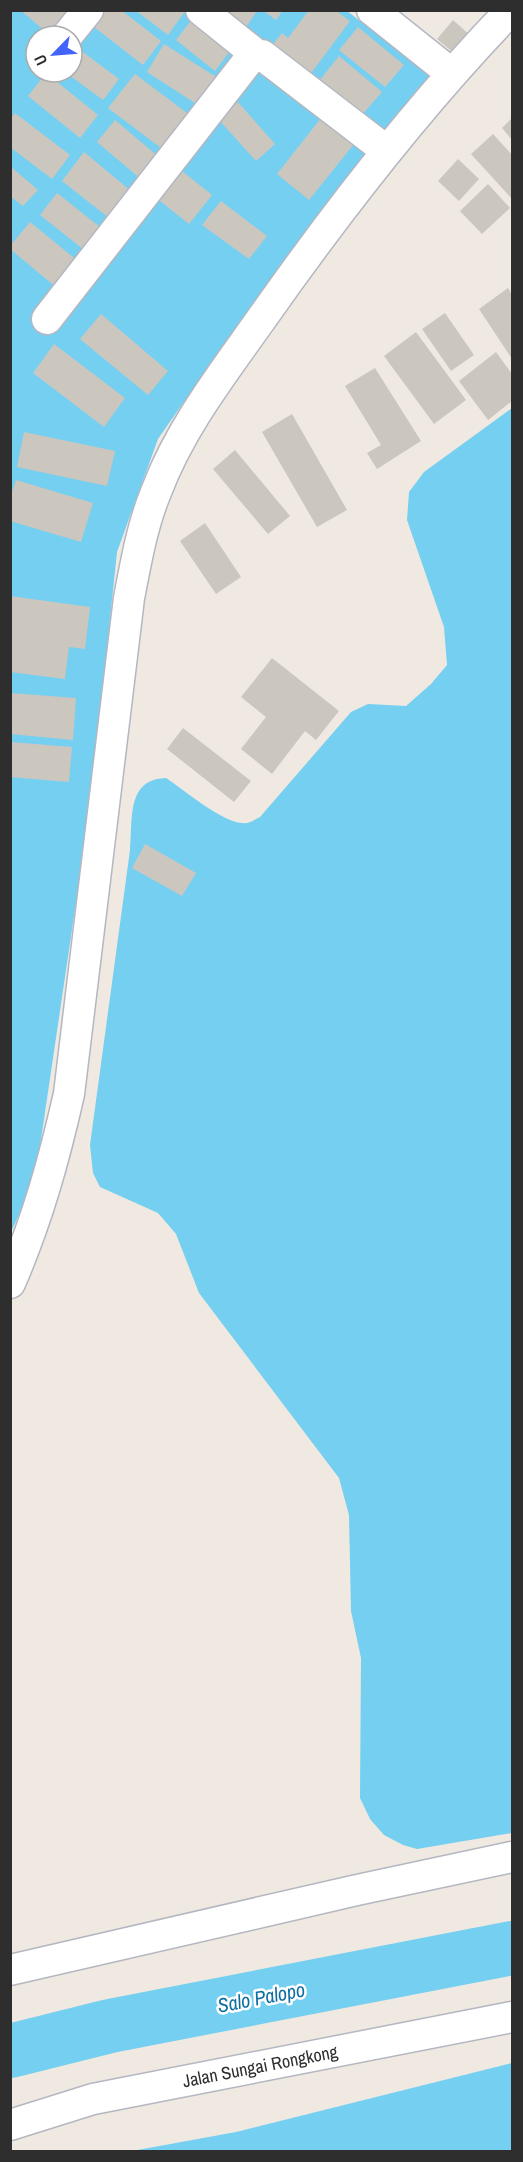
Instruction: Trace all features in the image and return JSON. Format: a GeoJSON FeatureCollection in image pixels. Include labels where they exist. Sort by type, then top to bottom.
{"type":"FeatureCollection","features":[{"type":"Feature","properties":{"kind":"street"},"geometry":{"type":"LineString","coordinates":[[77,24],[88,10]]}},
{"type":"Feature","properties":{"kind":"street"},"geometry":{"type":"LineString","coordinates":[[201,10],[257,55]]}},
{"type":"Feature","properties":{"kind":"street"},"geometry":{"type":"LineString","coordinates":[[372,10],[452,74]]}},
{"type":"Feature","properties":{"kind":"street"},"geometry":{"type":"LineString","coordinates":[[10,1283],[35,1222],[52,1168],[69,1094],[129,598],[141,539],[156,492],[177,445],[212,387],[320,236],[452,74],[511,10]]}},
{"type":"Feature","properties":{"kind":"street"},"geometry":{"type":"LineString","coordinates":[[47,319],[247,59],[262,55],[387,151]]}},
{"type":"Feature","properties":{"kind":"street"},"geometry":{"type":"LineString","coordinates":[[10,1970],[357,1890],[513,1857]]}},
{"type":"Feature","properties":{"kind":"street","name":"Jalan Sungai Rongkong"},"geometry":{"type":"LineString","coordinates":[[10,2125],[93,2099],[513,2017]]}},
{"type":"Feature","properties":{"kind":"water"},"geometry":{"type":"Polygon","coordinates":[[[11,11],[347,11],[431,75],[252,304],[158,439],[117,552],[91,801],[35,1180],[11,1232],[11,11]]]}},
{"type":"Feature","properties":{"kind":"water"},"geometry":{"type":"Polygon","coordinates":[[[512,408],[512,1833],[417,1849],[384,1835],[370,1819],[360,1798],[361,1658],[351,1611],[349,1515],[339,1478],[199,1293],[176,1234],[158,1213],[100,1187],[93,1173],[90,1145],[130,850],[132,814],[138,793],[144,785],[153,780],[166,778],[224,817],[242,823],[249,822],[260,817],[351,712],[368,704],[406,706],[431,684],[447,665],[444,627],[407,520],[409,492],[424,472],[512,408]]]}},
{"type":"Feature","properties":{"kind":"water"},"geometry":{"type":"Polygon","coordinates":[[[512,2063],[512,2151],[132,2151],[236,2132],[512,2063]]]}},
{"type":"Feature","properties":{"kind":"building"},"geometry":{"type":"Polygon","coordinates":[[[20,10],[70,10],[59,24],[37,24],[20,10]]]}},
{"type":"Feature","properties":{"kind":"building"},"geometry":{"type":"Polygon","coordinates":[[[100,10],[121,10],[161,41],[143,65],[90,24],[100,10]]]}},
{"type":"Feature","properties":{"kind":"building"},"geometry":{"type":"Polygon","coordinates":[[[135,10],[186,10],[168,35],[135,10]]]}},
{"type":"Feature","properties":{"kind":"building"},"geometry":{"type":"Polygon","coordinates":[[[225,10],[256,10],[257,11],[246,27],[225,10]]]}},
{"type":"Feature","properties":{"kind":"building"},"geometry":{"type":"Polygon","coordinates":[[[262,10],[283,10],[276,20],[262,10]]]}},
{"type":"Feature","properties":{"kind":"building"},"geometry":{"type":"Polygon","coordinates":[[[309,10],[335,10],[350,21],[309,76],[270,48],[282,33],[288,38],[309,10]]]}},
{"type":"Feature","properties":{"kind":"building"},"geometry":{"type":"Polygon","coordinates":[[[196,14],[235,44],[215,71],[176,40],[196,14]]]}},
{"type":"Feature","properties":{"kind":"building"},"geometry":{"type":"Polygon","coordinates":[[[453,20],[472,37],[456,55],[437,39],[453,20]]]}},
{"type":"Feature","properties":{"kind":"building"},"geometry":{"type":"Polygon","coordinates":[[[358,27],[404,65],[385,87],[339,50],[358,27]]]}},
{"type":"Feature","properties":{"kind":"building"},"geometry":{"type":"Polygon","coordinates":[[[164,44],[216,77],[198,105],[147,72],[164,44]]]}},
{"type":"Feature","properties":{"kind":"building"},"geometry":{"type":"Polygon","coordinates":[[[84,53],[119,79],[103,100],[81,84],[84,84],[84,53]]]}},
{"type":"Feature","properties":{"kind":"building"},"geometry":{"type":"Polygon","coordinates":[[[339,56],[382,92],[361,116],[319,81],[339,56]]]}},
{"type":"Feature","properties":{"kind":"building"},"geometry":{"type":"Polygon","coordinates":[[[135,74],[191,116],[165,151],[108,108],[135,74]]]}},
{"type":"Feature","properties":{"kind":"building"},"geometry":{"type":"Polygon","coordinates":[[[37,84],[60,84],[98,115],[80,138],[28,96],[37,84]]]}},
{"type":"Feature","properties":{"kind":"building"},"geometry":{"type":"Polygon","coordinates":[[[238,102],[275,144],[256,161],[219,120],[238,102]]]}},
{"type":"Feature","properties":{"kind":"building"},"geometry":{"type":"Polygon","coordinates":[[[15,113],[70,155],[52,179],[10,147],[10,119],[15,113]]]}},
{"type":"Feature","properties":{"kind":"building"},"geometry":{"type":"Polygon","coordinates":[[[325,113],[358,139],[309,200],[277,174],[325,113]]]}},
{"type":"Feature","properties":{"kind":"building"},"geometry":{"type":"Polygon","coordinates":[[[512,118],[512,140],[502,128],[512,118]]]}},
{"type":"Feature","properties":{"kind":"building"},"geometry":{"type":"Polygon","coordinates":[[[115,120],[160,158],[142,180],[97,142],[115,120]]]}},
{"type":"Feature","properties":{"kind":"building"},"geometry":{"type":"Polygon","coordinates":[[[493,134],[512,155],[512,199],[471,154],[493,134]]]}},
{"type":"Feature","properties":{"kind":"building"},"geometry":{"type":"Polygon","coordinates":[[[84,152],[131,191],[109,218],[62,181],[84,152]]]}},
{"type":"Feature","properties":{"kind":"building"},"geometry":{"type":"Polygon","coordinates":[[[458,159],[479,179],[459,201],[438,181],[458,159]]]}},
{"type":"Feature","properties":{"kind":"building"},"geometry":{"type":"Polygon","coordinates":[[[10,166],[38,190],[23,206],[10,196],[10,166]]]}},
{"type":"Feature","properties":{"kind":"building"},"geometry":{"type":"Polygon","coordinates":[[[177,167],[212,195],[189,224],[155,197],[177,167]]]}},
{"type":"Feature","properties":{"kind":"building"},"geometry":{"type":"Polygon","coordinates":[[[488,184],[510,208],[482,234],[460,211],[488,184]]]}},
{"type":"Feature","properties":{"kind":"building"},"geometry":{"type":"Polygon","coordinates":[[[57,193],[105,231],[88,253],[40,215],[57,193]]]}},
{"type":"Feature","properties":{"kind":"building"},"geometry":{"type":"Polygon","coordinates":[[[221,201],[267,236],[249,259],[202,225],[221,201]]]}},
{"type":"Feature","properties":{"kind":"building"},"geometry":{"type":"Polygon","coordinates":[[[30,222],[79,262],[57,288],[10,249],[30,222]]]}},
{"type":"Feature","properties":{"kind":"building"},"geometry":{"type":"Polygon","coordinates":[[[508,288],[512,295],[512,359],[479,309],[508,288]]]}},
{"type":"Feature","properties":{"kind":"building"},"geometry":{"type":"Polygon","coordinates":[[[445,313],[474,355],[451,371],[422,329],[445,313]]]}},
{"type":"Feature","properties":{"kind":"building"},"geometry":{"type":"Polygon","coordinates":[[[101,314],[168,371],[148,395],[80,339],[101,314]]]}},
{"type":"Feature","properties":{"kind":"building"},"geometry":{"type":"Polygon","coordinates":[[[416,332],[466,400],[434,424],[384,356],[416,332]]]}},
{"type":"Feature","properties":{"kind":"building"},"geometry":{"type":"Polygon","coordinates":[[[54,344],[125,398],[104,427],[33,373],[54,344]]]}},
{"type":"Feature","properties":{"kind":"building"},"geometry":{"type":"Polygon","coordinates":[[[496,352],[512,374],[512,401],[488,420],[459,381],[496,352]]]}},
{"type":"Feature","properties":{"kind":"building"},"geometry":{"type":"Polygon","coordinates":[[[375,368],[421,441],[377,469],[367,453],[381,445],[345,386],[375,368]]]}},
{"type":"Feature","properties":{"kind":"building"},"geometry":{"type":"Polygon","coordinates":[[[292,414],[347,510],[317,527],[262,432],[292,414]]]}},
{"type":"Feature","properties":{"kind":"building"},"geometry":{"type":"Polygon","coordinates":[[[24,432],[115,451],[107,486],[17,467],[24,432]]]}},
{"type":"Feature","properties":{"kind":"building"},"geometry":{"type":"Polygon","coordinates":[[[235,450],[290,516],[268,534],[213,469],[235,450]]]}},
{"type":"Feature","properties":{"kind":"building"},"geometry":{"type":"Polygon","coordinates":[[[16,480],[93,503],[81,542],[10,521],[10,498],[16,480]]]}},
{"type":"Feature","properties":{"kind":"building"},"geometry":{"type":"Polygon","coordinates":[[[205,523],[241,577],[216,594],[180,541],[205,523]]]}},
{"type":"Feature","properties":{"kind":"building"},"geometry":{"type":"Polygon","coordinates":[[[10,596],[90,607],[85,649],[69,647],[65,679],[10,672],[10,596]]]}},
{"type":"Feature","properties":{"kind":"building"},"geometry":{"type":"Polygon","coordinates":[[[272,658],[339,711],[316,740],[305,731],[272,774],[241,749],[266,717],[241,697],[272,658]]]}},
{"type":"Feature","properties":{"kind":"building"},"geometry":{"type":"Polygon","coordinates":[[[10,693],[76,698],[73,740],[10,734],[10,693]]]}},
{"type":"Feature","properties":{"kind":"building"},"geometry":{"type":"Polygon","coordinates":[[[183,728],[251,781],[234,802],[167,749],[183,728]]]}},
{"type":"Feature","properties":{"kind":"building"},"geometry":{"type":"Polygon","coordinates":[[[10,742],[72,747],[69,782],[10,777],[10,742]]]}},
{"type":"Feature","properties":{"kind":"building"},"geometry":{"type":"Polygon","coordinates":[[[145,844],[196,873],[182,896],[132,868],[145,844]]]}},
{"type":"Feature","properties":{"kind":"waterway","name":"Salo Palopo"},"geometry":{"type":"LineString","coordinates":[[10,2051],[110,2026],[512,1948]]}}]}
